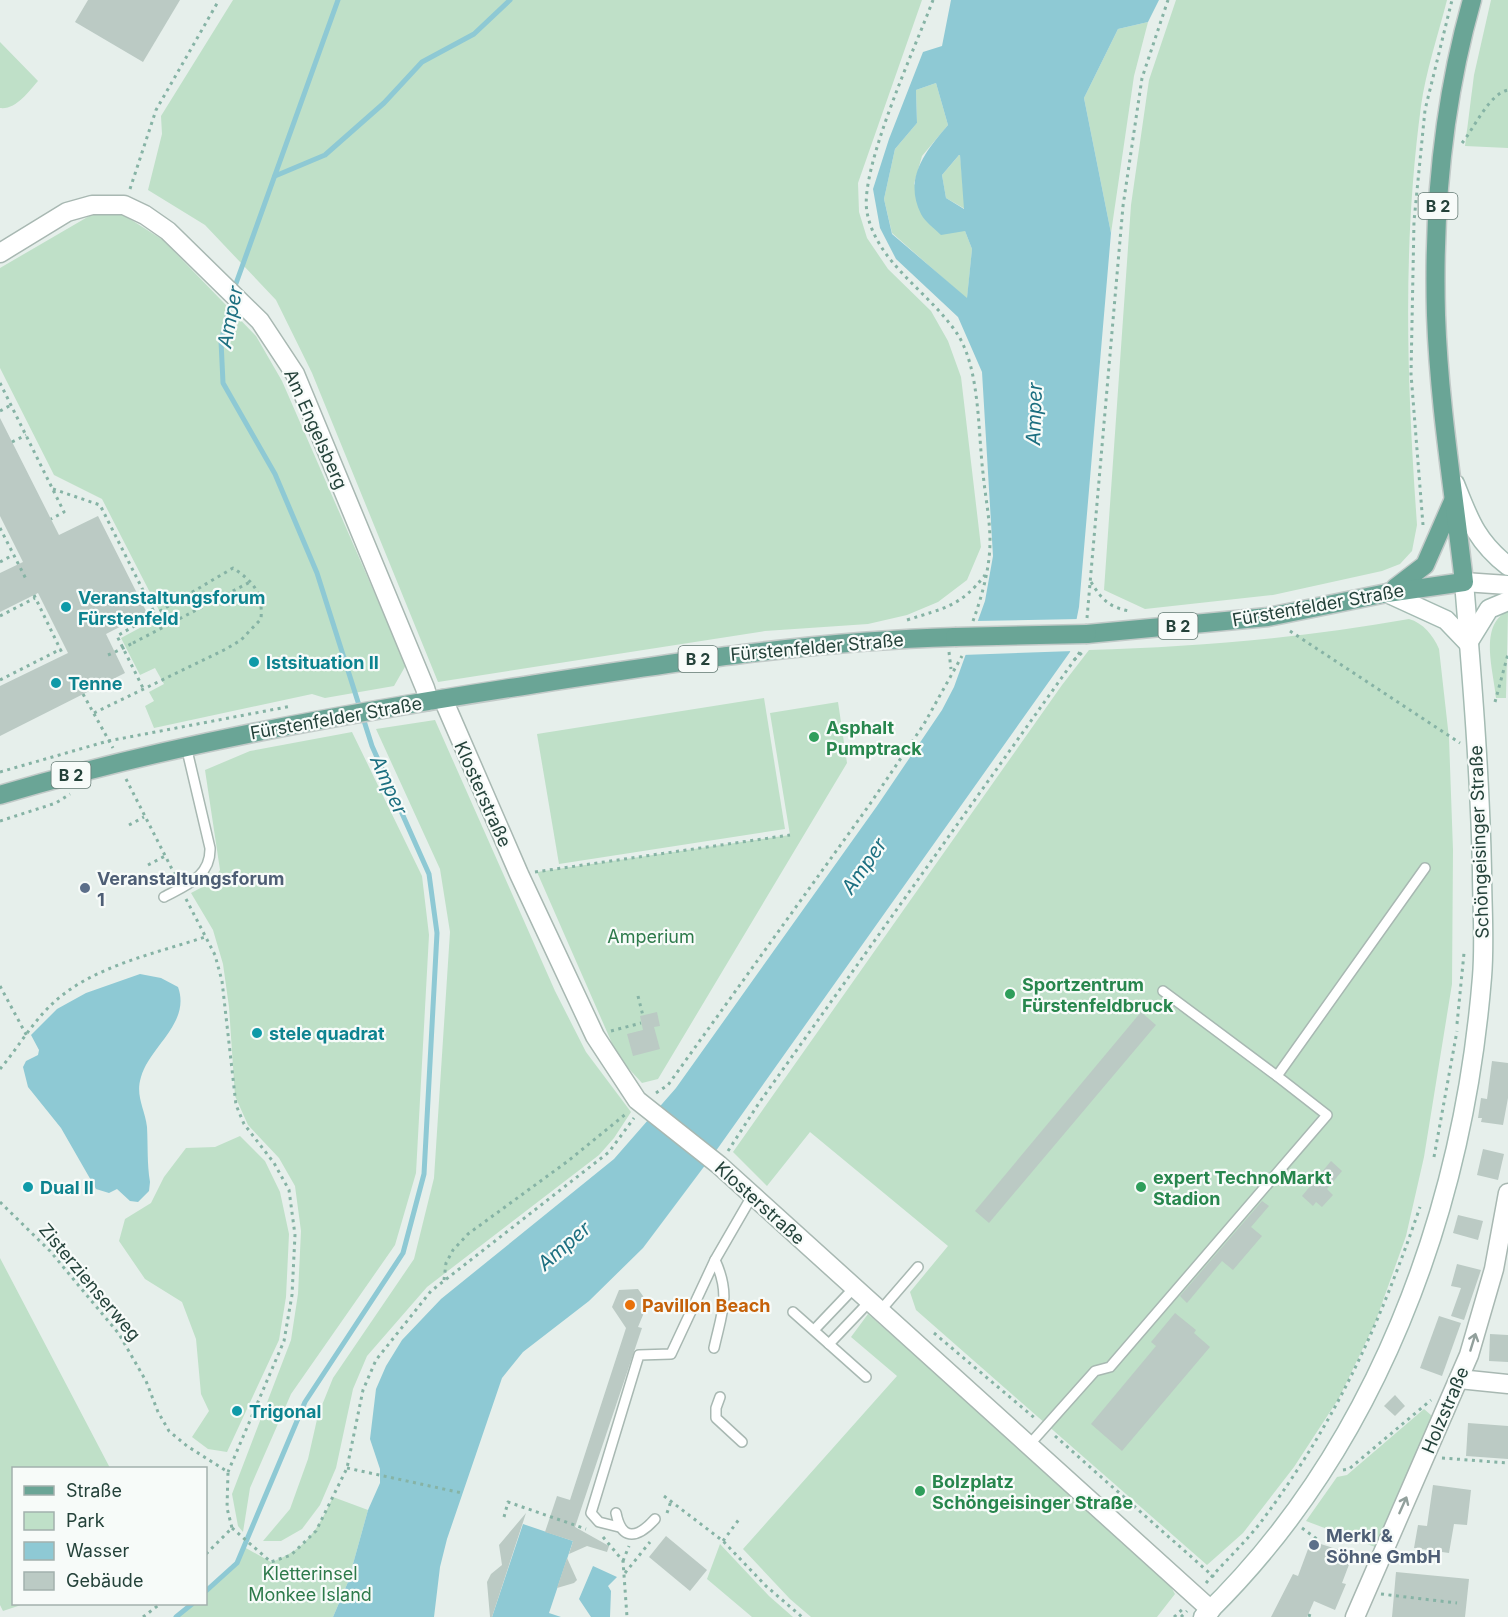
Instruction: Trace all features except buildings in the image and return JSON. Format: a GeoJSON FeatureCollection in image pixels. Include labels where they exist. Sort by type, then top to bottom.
{"type":"FeatureCollection","features":[{"type":"Feature","properties":{"kind":"main road","name":"Schöngeisinger Straße"},"geometry":{"type":"LineString","coordinates":[[1464,582],[1450,474],[1437,323],[1437,221],[1449,105],[1472,0]]}},
{"type":"Feature","properties":{"kind":"main road"},"geometry":{"type":"LineString","coordinates":[[1387,593],[1413,577],[1425,565],[1454,500]]}},
{"type":"Feature","properties":{"kind":"main road","name":"Fürstenfelder Straße"},"geometry":{"type":"LineString","coordinates":[[0,795],[186,746],[336,717],[688,660],[868,640],[1085,638],[1268,617],[1387,593],[1464,582]]}},
{"type":"Feature","properties":{"kind":"street","name":"Am Engelsberg"},"geometry":{"type":"LineString","coordinates":[[0,253],[67,212],[92,205],[124,205],[145,214],[168,231],[260,321],[295,374],[425,688],[436,700]]}},
{"type":"Feature","properties":{"kind":"street"},"geometry":{"type":"LineString","coordinates":[[1450,474],[1477,536],[1490,552],[1508,566]]}},
{"type":"Feature","properties":{"kind":"street"},"geometry":{"type":"LineString","coordinates":[[1464,582],[1508,585]]}},
{"type":"Feature","properties":{"kind":"street","name":"Schöngeisinger Straße"},"geometry":{"type":"LineString","coordinates":[[1202,1605],[1273,1540],[1332,1453],[1393,1340],[1439,1218],[1461,1130],[1482,974],[1478,756],[1464,582]]}},
{"type":"Feature","properties":{"kind":"street"},"geometry":{"type":"LineString","coordinates":[[1387,593],[1446,620],[1468,643],[1490,609],[1508,601]]}},
{"type":"Feature","properties":{"kind":"street","name":"Klosterstraße"},"geometry":{"type":"LineString","coordinates":[[436,700],[595,1036],[645,1108],[723,1159],[752,1196],[1029,1445],[1202,1605]]}},
{"type":"Feature","properties":{"kind":"street","name":"Holzstraße"},"geometry":{"type":"LineString","coordinates":[[1355,1617],[1459,1379],[1494,1269],[1508,1193]]}},
{"type":"Feature","properties":{"kind":"street"},"geometry":{"type":"LineString","coordinates":[[1459,1379],[1508,1384]]}},
{"type":"Feature","properties":{"kind":"lane"},"geometry":{"type":"LineString","coordinates":[[164,897],[206,870],[210,860],[210,848],[186,746]]}},
{"type":"Feature","properties":{"kind":"lane"},"geometry":{"type":"LineString","coordinates":[[1277,1076],[1425,868]]}},
{"type":"Feature","properties":{"kind":"lane"},"geometry":{"type":"LineString","coordinates":[[1029,1445],[1095,1371],[1110,1367],[1327,1115],[1163,991]]}},
{"type":"Feature","properties":{"kind":"lane"},"geometry":{"type":"LineString","coordinates":[[655,1519],[644,1531],[634,1535],[619,1527],[599,1522],[591,1513],[639,1355],[671,1354],[716,1260],[752,1196]]}},
{"type":"Feature","properties":{"kind":"lane"},"geometry":{"type":"LineString","coordinates":[[714,1348],[725,1296],[724,1281],[716,1260]]}},
{"type":"Feature","properties":{"kind":"lane"},"geometry":{"type":"LineString","coordinates":[[829,1344],[875,1307],[918,1267]]}},
{"type":"Feature","properties":{"kind":"lane"},"geometry":{"type":"LineString","coordinates":[[814,1330],[854,1288]]}},
{"type":"Feature","properties":{"kind":"lane"},"geometry":{"type":"LineString","coordinates":[[794,1312],[866,1377]]}},
{"type":"Feature","properties":{"kind":"lane"},"geometry":{"type":"LineString","coordinates":[[720,1397],[716,1408],[716,1418],[742,1442]]}},
{"type":"Feature","properties":{"kind":"lane"},"geometry":{"type":"LineString","coordinates":[[616,1513],[619,1527]]}},
{"type":"Feature","properties":{"kind":"path"},"geometry":{"type":"LineString","coordinates":[[124,205],[156,110],[219,0]]}},
{"type":"Feature","properties":{"kind":"path"},"geometry":{"type":"LineString","coordinates":[[933,0],[878,143],[868,182],[866,210],[872,230],[892,262],[937,306],[959,337],[972,371],[990,541],[981,599],[973,621]]}},
{"type":"Feature","properties":{"kind":"path"},"geometry":{"type":"LineString","coordinates":[[723,1159],[759,1103],[1074,660],[1085,638],[1122,206],[1142,78],[1168,0]]}},
{"type":"Feature","properties":{"kind":"path"},"geometry":{"type":"LineString","coordinates":[[1423,527],[1410,374],[1414,221],[1425,110],[1452,0]]}},
{"type":"Feature","properties":{"kind":"path"},"geometry":{"type":"LineString","coordinates":[[1462,143],[1477,124],[1489,101],[1508,90]]}},
{"type":"Feature","properties":{"kind":"path"},"geometry":{"type":"LineString","coordinates":[[0,383],[64,512],[51,519]]}},
{"type":"Feature","properties":{"kind":"path"},"geometry":{"type":"LineString","coordinates":[[0,411],[11,405]]}},
{"type":"Feature","properties":{"kind":"path"},"geometry":{"type":"LineString","coordinates":[[12,442],[26,435]]}},
{"type":"Feature","properties":{"kind":"path"},"geometry":{"type":"LineString","coordinates":[[53,489],[100,505],[155,614]]}},
{"type":"Feature","properties":{"kind":"path"},"geometry":{"type":"LineString","coordinates":[[0,528],[26,579]]}},
{"type":"Feature","properties":{"kind":"path"},"geometry":{"type":"LineString","coordinates":[[7,541],[11,538]]}},
{"type":"Feature","properties":{"kind":"path"},"geometry":{"type":"LineString","coordinates":[[0,562],[13,555]]}},
{"type":"Feature","properties":{"kind":"path"},"geometry":{"type":"LineString","coordinates":[[94,713],[226,650],[255,628],[261,619],[261,597],[252,581],[233,568],[117,636],[143,689]]}},
{"type":"Feature","properties":{"kind":"path"},"geometry":{"type":"LineString","coordinates":[[899,623],[954,605],[968,596],[986,574]]}},
{"type":"Feature","properties":{"kind":"path"},"geometry":{"type":"LineString","coordinates":[[108,655],[252,581]]}},
{"type":"Feature","properties":{"kind":"path"},"geometry":{"type":"LineString","coordinates":[[1091,582],[1102,599],[1111,607],[1132,612]]}},
{"type":"Feature","properties":{"kind":"path"},"geometry":{"type":"LineString","coordinates":[[0,616],[34,597],[63,655]]}},
{"type":"Feature","properties":{"kind":"path"},"geometry":{"type":"LineString","coordinates":[[1268,617],[1478,756]]}},
{"type":"Feature","properties":{"kind":"path"},"geometry":{"type":"LineString","coordinates":[[0,680],[61,649]]}},
{"type":"Feature","properties":{"kind":"path"},"geometry":{"type":"LineString","coordinates":[[1494,702],[1508,654]]}},
{"type":"Feature","properties":{"kind":"path"},"geometry":{"type":"LineString","coordinates":[[949,656],[952,671]]}},
{"type":"Feature","properties":{"kind":"path"},"geometry":{"type":"LineString","coordinates":[[125,776],[214,955],[222,981],[230,1075],[236,1105],[244,1124],[274,1163],[289,1190],[296,1235],[292,1295],[284,1341],[228,1472],[227,1508],[232,1528],[271,1562],[291,1555],[316,1530],[347,1468],[363,1390],[376,1360],[431,1291],[609,1152],[645,1108],[651,1096],[668,1084],[790,918],[924,724],[962,656]]}},
{"type":"Feature","properties":{"kind":"path"},"geometry":{"type":"LineString","coordinates":[[83,694],[114,749]]}},
{"type":"Feature","properties":{"kind":"path"},"geometry":{"type":"LineString","coordinates":[[0,772],[108,741],[282,707],[302,706]]}},
{"type":"Feature","properties":{"kind":"path"},"geometry":{"type":"LineString","coordinates":[[0,821],[56,803],[72,793]]}},
{"type":"Feature","properties":{"kind":"path"},"geometry":{"type":"LineString","coordinates":[[129,825],[144,817]]}},
{"type":"Feature","properties":{"kind":"path"},"geometry":{"type":"LineString","coordinates":[[519,874],[790,835]]}},
{"type":"Feature","properties":{"kind":"path"},"geometry":{"type":"LineString","coordinates":[[148,865],[165,856]]}},
{"type":"Feature","properties":{"kind":"path"},"geometry":{"type":"LineString","coordinates":[[0,1069],[25,1034],[51,1005],[77,985],[107,970],[205,937]]}},
{"type":"Feature","properties":{"kind":"path"},"geometry":{"type":"LineString","coordinates":[[1433,1159],[1457,1031],[1466,942]]}},
{"type":"Feature","properties":{"kind":"path"},"geometry":{"type":"LineString","coordinates":[[1456,1068],[1468,949]]}},
{"type":"Feature","properties":{"kind":"path"},"geometry":{"type":"LineString","coordinates":[[0,986],[28,1038]]}},
{"type":"Feature","properties":{"kind":"path"},"geometry":{"type":"LineString","coordinates":[[638,996],[643,1016]]}},
{"type":"Feature","properties":{"kind":"path"},"geometry":{"type":"LineString","coordinates":[[595,1036],[641,1023]]}},
{"type":"Feature","properties":{"kind":"path"},"geometry":{"type":"LineString","coordinates":[[444,1280],[446,1263],[453,1250],[468,1234],[568,1161],[628,1112],[645,1108]]}},
{"type":"Feature","properties":{"kind":"path"},"geometry":{"type":"LineString","coordinates":[[1174,1617],[1202,1605],[1212,1575],[1260,1522],[1319,1438],[1359,1365],[1390,1292],[1423,1199]]}},
{"type":"Feature","properties":{"kind":"path","name":"Zisterzienserweg"},"geometry":{"type":"LineString","coordinates":[[0,1202],[50,1251],[119,1334],[146,1381],[158,1412],[169,1431],[187,1446],[228,1472]]}},
{"type":"Feature","properties":{"kind":"path"},"geometry":{"type":"LineString","coordinates":[[927,1328],[1045,1426],[1216,1580]]}},
{"type":"Feature","properties":{"kind":"path"},"geometry":{"type":"LineString","coordinates":[[1339,1469],[1349,1469],[1436,1396],[1451,1396]]}},
{"type":"Feature","properties":{"kind":"path"},"geometry":{"type":"LineString","coordinates":[[1247,1548],[1323,1440]]}},
{"type":"Feature","properties":{"kind":"path"},"geometry":{"type":"LineString","coordinates":[[1425,1456],[1508,1463]]}},
{"type":"Feature","properties":{"kind":"path"},"geometry":{"type":"LineString","coordinates":[[347,1468],[462,1493]]}},
{"type":"Feature","properties":{"kind":"path"},"geometry":{"type":"LineString","coordinates":[[664,1496],[723,1541],[766,1586],[802,1617]]}},
{"type":"Feature","properties":{"kind":"path"},"geometry":{"type":"LineString","coordinates":[[504,1517],[508,1502],[588,1529]]}},
{"type":"Feature","properties":{"kind":"path"},"geometry":{"type":"LineString","coordinates":[[723,1541],[740,1518]]}},
{"type":"Feature","properties":{"kind":"path"},"geometry":{"type":"LineString","coordinates":[[207,1553],[232,1528]]}},
{"type":"Feature","properties":{"kind":"path"},"geometry":{"type":"LineString","coordinates":[[598,1533],[615,1548],[623,1561],[628,1600],[627,1617]]}},
{"type":"Feature","properties":{"kind":"path"},"geometry":{"type":"LineString","coordinates":[[1181,1617],[1202,1605],[1216,1580],[1224,1571]]}},
{"type":"Feature","properties":{"kind":"path"},"geometry":{"type":"LineString","coordinates":[[1366,1591],[1457,1603]]}},
{"type":"Feature","properties":{"kind":"path"},"geometry":{"type":"LineString","coordinates":[[143,1617],[159,1605]]}},
{"type":"Feature","properties":{"kind":"path"},"geometry":{"type":"LineString","coordinates":[[1308,1615],[1315,1617]]}},
{"type":"Feature","properties":{"kind":"green space"},"geometry":{"type":"Polygon","coordinates":[[[233,0],[922,0],[858,183],[859,212],[867,238],[888,269],[931,311],[948,341],[961,377],[981,547],[967,580],[938,602],[907,615],[868,624],[765,631],[438,682],[312,373],[276,300],[205,225],[148,190],[162,134],[161,116],[233,0]]]}},
{"type":"Feature","properties":{"kind":"green space"},"geometry":{"type":"Polygon","coordinates":[[[1176,0],[1447,0],[1423,93],[1411,211],[1408,316],[1417,525],[1412,551],[1400,564],[1382,571],[1273,595],[1145,609],[1104,590],[1131,205],[1149,80],[1176,0]]]}},
{"type":"Feature","properties":{"kind":"green space"},"geometry":{"type":"Polygon","coordinates":[[[1491,0],[1508,0],[1508,148],[1465,146],[1474,75],[1491,0]]]}},
{"type":"Feature","properties":{"kind":"green space"},"geometry":{"type":"Polygon","coordinates":[[[1148,22],[1134,76],[1111,233],[1084,98],[1118,29],[1148,22]]]}},
{"type":"Feature","properties":{"kind":"green space"},"geometry":{"type":"Polygon","coordinates":[[[0,42],[38,81],[21,99],[6,108],[0,108],[0,42]]]}},
{"type":"Feature","properties":{"kind":"green space"},"geometry":{"type":"Polygon","coordinates":[[[936,83],[948,125],[922,156],[914,184],[965,231],[972,249],[967,299],[892,233],[884,199],[895,149],[917,123],[916,90],[936,83]]]}},
{"type":"Feature","properties":{"kind":"green space"},"geometry":{"type":"Polygon","coordinates":[[[960,154],[965,209],[946,198],[942,175],[960,154]]]}},
{"type":"Feature","properties":{"kind":"green space"},"geometry":{"type":"Polygon","coordinates":[[[122,214],[163,240],[256,336],[282,381],[406,665],[394,686],[325,698],[312,694],[154,728],[145,706],[154,701],[149,692],[164,684],[155,668],[140,675],[121,638],[162,616],[102,499],[54,475],[0,368],[0,268],[91,215],[122,214]]]}},
{"type":"Feature","properties":{"kind":"green space"},"geometry":{"type":"Polygon","coordinates":[[[1508,611],[1506,698],[1496,698],[1490,638],[1499,618],[1508,611]]]}},
{"type":"Feature","properties":{"kind":"green space","name":"Sportzentrum Fürstenfeldbruck"},"geometry":{"type":"Polygon","coordinates":[[[1409,619],[1419,623],[1427,630],[1439,649],[1449,738],[1453,850],[1452,984],[1424,1157],[1406,1236],[1375,1323],[1339,1398],[1294,1467],[1243,1533],[1207,1565],[916,1310],[910,1292],[948,1246],[810,1132],[767,1186],[733,1152],[1089,650],[1170,647],[1250,640],[1409,619]]]}},
{"type":"Feature","properties":{"kind":"green space"},"geometry":{"type":"Polygon","coordinates":[[[764,698],[785,829],[559,864],[537,734],[764,698]]]}},
{"type":"Feature","properties":{"kind":"green space","name":"Amperium"},"geometry":{"type":"Polygon","coordinates":[[[838,702],[847,763],[658,1079],[642,1083],[618,1057],[537,872],[790,835],[770,713],[838,702]]]}},
{"type":"Feature","properties":{"kind":"green space"},"geometry":{"type":"Polygon","coordinates":[[[435,720],[555,991],[586,1052],[631,1112],[614,1138],[599,1155],[427,1287],[367,1356],[353,1389],[336,1468],[320,1505],[302,1529],[281,1541],[263,1541],[290,1509],[308,1459],[318,1415],[333,1378],[414,1259],[434,1178],[450,932],[440,869],[376,729],[435,720]]]}},
{"type":"Feature","properties":{"kind":"green space"},"geometry":{"type":"Polygon","coordinates":[[[352,732],[422,876],[429,935],[416,1173],[395,1245],[291,1394],[250,1488],[243,1532],[238,1526],[232,1494],[291,1340],[298,1294],[301,1231],[295,1186],[279,1158],[248,1125],[235,1096],[229,1007],[223,964],[213,930],[191,893],[212,882],[220,870],[205,770],[250,751],[352,732]]]}},
{"type":"Feature","properties":{"kind":"green space"},"geometry":{"type":"Polygon","coordinates":[[[240,1136],[265,1161],[280,1192],[289,1234],[286,1297],[279,1340],[227,1452],[208,1449],[192,1437],[209,1411],[201,1394],[196,1339],[182,1302],[145,1279],[119,1241],[125,1219],[151,1203],[164,1177],[186,1148],[215,1147],[240,1136]]]}},
{"type":"Feature","properties":{"kind":"green space"},"geometry":{"type":"Polygon","coordinates":[[[0,1258],[109,1467],[12,1467],[12,1605],[21,1605],[3,1611],[0,1605],[0,1258]]]}},
{"type":"Feature","properties":{"kind":"green space"},"geometry":{"type":"Polygon","coordinates":[[[868,1314],[1165,1576],[1175,1594],[1157,1617],[811,1617],[790,1599],[743,1549],[897,1376],[851,1337],[868,1314]]]}},
{"type":"Feature","properties":{"kind":"green space"},"geometry":{"type":"Polygon","coordinates":[[[1424,1409],[1432,1416],[1375,1547],[1306,1521],[1337,1477],[1347,1475],[1424,1409]]]}},
{"type":"Feature","properties":{"kind":"green space","name":"Kletterinsel Monkee Island"},"geometry":{"type":"Polygon","coordinates":[[[333,1497],[368,1510],[348,1582],[333,1617],[176,1617],[191,1605],[207,1605],[207,1590],[237,1563],[244,1547],[271,1562],[302,1545],[322,1519],[333,1497]]]}},
{"type":"Feature","properties":{"kind":"green space"},"geometry":{"type":"Polygon","coordinates":[[[720,1544],[769,1596],[793,1617],[752,1617],[707,1579],[720,1544]]]}},
{"type":"Feature","properties":{"kind":"water"},"geometry":{"type":"Polygon","coordinates":[[[951,0],[1159,0],[1148,22],[1118,29],[1084,98],[1111,233],[1079,607],[1070,652],[718,1148],[643,1248],[589,1301],[523,1352],[502,1378],[447,1539],[440,1567],[434,1617],[333,1617],[348,1582],[368,1510],[380,1483],[380,1469],[370,1439],[376,1389],[386,1366],[402,1340],[441,1299],[614,1159],[676,1088],[877,806],[942,710],[954,687],[985,601],[993,556],[982,372],[958,317],[896,259],[880,228],[873,189],[889,139],[923,52],[942,46],[951,0]],[[936,83],[916,90],[917,123],[895,149],[884,199],[892,234],[967,298],[972,249],[965,231],[941,235],[923,217],[916,201],[916,177],[920,166],[925,155],[948,125],[936,83]],[[960,155],[942,175],[946,198],[964,209],[960,155]]]}},
{"type":"Feature","properties":{"kind":"water"},"geometry":{"type":"Polygon","coordinates":[[[140,974],[161,978],[178,987],[181,1000],[174,1023],[152,1055],[139,1084],[147,1127],[150,1182],[149,1191],[138,1202],[130,1201],[117,1189],[109,1193],[96,1189],[61,1128],[28,1087],[23,1067],[26,1061],[38,1055],[39,1050],[31,1035],[57,1009],[86,993],[140,974]]]}},
{"type":"Feature","properties":{"kind":"water"},"geometry":{"type":"Polygon","coordinates":[[[523,1524],[573,1541],[549,1613],[561,1617],[492,1617],[523,1524]]]}},
{"type":"Feature","properties":{"kind":"water"},"geometry":{"type":"Polygon","coordinates":[[[593,1566],[617,1577],[608,1586],[611,1591],[610,1617],[591,1617],[579,1599],[593,1566]]]}},
{"type":"Feature","properties":{"kind":"pier"},"geometry":{"type":"Polygon","coordinates":[[[1080,619],[1074,651],[962,655],[975,621],[1080,619]]]}},
{"type":"Feature","properties":{"kind":"waterway","name":"Amper"},"geometry":{"type":"LineString","coordinates":[[234,289],[338,0]]}},
{"type":"Feature","properties":{"kind":"waterway"},"geometry":{"type":"LineString","coordinates":[[275,176],[325,155],[384,103],[422,62],[474,34],[510,0]]}},
{"type":"Feature","properties":{"kind":"waterway","name":"Amper"},"geometry":{"type":"LineString","coordinates":[[207,1590],[237,1563],[305,1402],[403,1253],[424,1174],[437,933],[429,874],[372,746],[317,573],[275,474],[223,383],[221,341],[232,298]]}},
{"type":"Feature","properties":{"kind":"waterway","name":"Amper"},"geometry":{"type":"LineString","coordinates":[[176,1617],[191,1605]]}},
{"type":"Feature","properties":{"kind":"place","name":"Veranstaltungsforum Fürstenfeld"},"geometry":{"type":"Point","coordinates":[66,607]}},
{"type":"Feature","properties":{"kind":"place","name":"Istsituation II"},"geometry":{"type":"Point","coordinates":[254,662]}},
{"type":"Feature","properties":{"kind":"place","name":"Tenne"},"geometry":{"type":"Point","coordinates":[56,683]}},
{"type":"Feature","properties":{"kind":"place","name":"Asphalt Pumptrack"},"geometry":{"type":"Point","coordinates":[814,737]}},
{"type":"Feature","properties":{"kind":"place","name":"Veranstaltungsforum 1"},"geometry":{"type":"Point","coordinates":[85,888]}},
{"type":"Feature","properties":{"kind":"place","name":"Sportzentrum Fürstenfeldbruck"},"geometry":{"type":"Point","coordinates":[1010,994]}},
{"type":"Feature","properties":{"kind":"place","name":"stele quadrat"},"geometry":{"type":"Point","coordinates":[257,1033]}},
{"type":"Feature","properties":{"kind":"place","name":"Dual II"},"geometry":{"type":"Point","coordinates":[28,1187]}},
{"type":"Feature","properties":{"kind":"place","name":"expert TechnoMarkt Stadion"},"geometry":{"type":"Point","coordinates":[1141,1187]}},
{"type":"Feature","properties":{"kind":"place","name":"Pavillon Beach"},"geometry":{"type":"Point","coordinates":[630,1305]}},
{"type":"Feature","properties":{"kind":"place","name":"Trigonal"},"geometry":{"type":"Point","coordinates":[237,1411]}},
{"type":"Feature","properties":{"kind":"place","name":"Bolzplatz Schöngeisinger Straße"},"geometry":{"type":"Point","coordinates":[920,1491]}},
{"type":"Feature","properties":{"kind":"place","name":"Merkl & Söhne GmbH"},"geometry":{"type":"Point","coordinates":[1314,1545]}}]}
